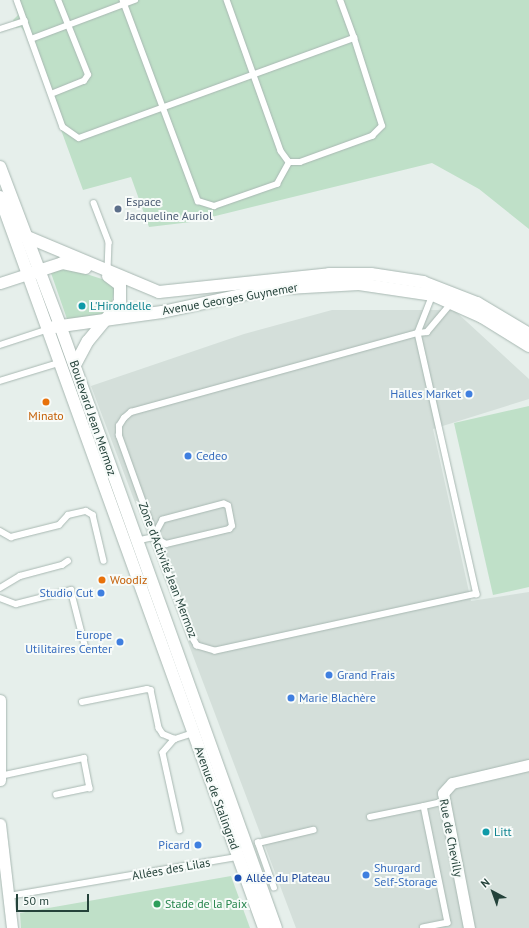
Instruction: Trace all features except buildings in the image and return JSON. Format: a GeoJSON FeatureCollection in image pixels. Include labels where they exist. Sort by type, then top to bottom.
{"type":"FeatureCollection","features":[{"type":"Feature","properties":{"kind":"main road","name":"Boulevard Jean Mermoz"},"geometry":{"type":"LineString","coordinates":[[0,167],[39,270],[53,328],[59,363],[170,668]]}},
{"type":"Feature","properties":{"kind":"main road"},"geometry":{"type":"LineString","coordinates":[[0,197],[41,311],[53,328]]}},
{"type":"Feature","properties":{"kind":"main road","name":"Avenue Georges Guynemer"},"geometry":{"type":"LineString","coordinates":[[25,236],[82,260],[111,275],[159,292],[329,274],[371,274],[423,282],[507,318]]}},
{"type":"Feature","properties":{"kind":"main road"},"geometry":{"type":"LineString","coordinates":[[82,260],[94,271]]}},
{"type":"Feature","properties":{"kind":"main road"},"geometry":{"type":"LineString","coordinates":[[28,274],[62,263],[111,275],[122,297],[108,319],[88,341],[75,365]]}},
{"type":"Feature","properties":{"kind":"main road"},"geometry":{"type":"LineString","coordinates":[[423,282],[433,295]]}},
{"type":"Feature","properties":{"kind":"main road","name":"Avenue Georges Guynemer"},"geometry":{"type":"LineString","coordinates":[[53,328],[296,286],[359,284],[433,295],[452,302],[529,346]]}},
{"type":"Feature","properties":{"kind":"main road"},"geometry":{"type":"LineString","coordinates":[[452,302],[466,301],[507,318],[529,334]]}},
{"type":"Feature","properties":{"kind":"main road","name":"Boulevard Jean Mermoz"},"geometry":{"type":"LineString","coordinates":[[53,328],[75,365],[135,541],[183,671]]}},
{"type":"Feature","properties":{"kind":"main road","name":"Avenue de Stalingrad"},"geometry":{"type":"LineString","coordinates":[[170,668],[264,928]]}},
{"type":"Feature","properties":{"kind":"main road","name":"Avenue de Stalingrad"},"geometry":{"type":"LineString","coordinates":[[183,671],[276,928]]}},
{"type":"Feature","properties":{"kind":"street"},"geometry":{"type":"LineString","coordinates":[[0,283],[28,274]]}},
{"type":"Feature","properties":{"kind":"street"},"geometry":{"type":"LineString","coordinates":[[0,700],[0,780]]}},
{"type":"Feature","properties":{"kind":"street","name":"Rue de Chevilly"},"geometry":{"type":"LineString","coordinates":[[469,928],[442,802],[444,790],[452,783],[529,765]]}},
{"type":"Feature","properties":{"kind":"street"},"geometry":{"type":"LineString","coordinates":[[0,824],[12,928]]}},
{"type":"Feature","properties":{"kind":"lane"},"geometry":{"type":"LineString","coordinates":[[19,0],[25,21],[63,127],[79,138],[354,38]]}},
{"type":"Feature","properties":{"kind":"lane"},"geometry":{"type":"LineString","coordinates":[[51,94],[87,78],[58,0]]}},
{"type":"Feature","properties":{"kind":"lane"},"geometry":{"type":"LineString","coordinates":[[31,38],[68,25],[124,2],[135,0]]}},
{"type":"Feature","properties":{"kind":"lane"},"geometry":{"type":"LineString","coordinates":[[227,0],[282,151],[289,162]]}},
{"type":"Feature","properties":{"kind":"lane"},"geometry":{"type":"LineString","coordinates":[[289,162],[300,162],[372,136],[382,126],[354,38],[340,0]]}},
{"type":"Feature","properties":{"kind":"lane"},"geometry":{"type":"LineString","coordinates":[[124,2],[193,193],[202,204],[214,206],[277,184],[289,162]]}},
{"type":"Feature","properties":{"kind":"lane"},"geometry":{"type":"LineString","coordinates":[[0,29],[25,21]]}},
{"type":"Feature","properties":{"kind":"lane"},"geometry":{"type":"LineString","coordinates":[[94,203],[109,242],[111,275]]}},
{"type":"Feature","properties":{"kind":"lane"},"geometry":{"type":"LineString","coordinates":[[418,333],[433,295]]}},
{"type":"Feature","properties":{"kind":"lane","name":"Zone d'Activité Jean Mermoz"},"geometry":{"type":"LineString","coordinates":[[418,333],[477,594],[214,651],[204,650],[191,636],[154,537],[119,436],[119,426],[130,412],[418,333],[434,326],[452,302]]}},
{"type":"Feature","properties":{"kind":"lane"},"geometry":{"type":"LineString","coordinates":[[0,345],[53,328]]}},
{"type":"Feature","properties":{"kind":"lane"},"geometry":{"type":"LineString","coordinates":[[0,381],[59,363]]}},
{"type":"Feature","properties":{"kind":"lane"},"geometry":{"type":"LineString","coordinates":[[135,541],[154,537],[166,544],[229,529],[232,526],[228,506],[224,504],[163,520],[154,537]]}},
{"type":"Feature","properties":{"kind":"lane"},"geometry":{"type":"LineString","coordinates":[[0,531],[11,537],[59,525],[68,515],[86,511],[94,515],[104,561]]}},
{"type":"Feature","properties":{"kind":"lane"},"geometry":{"type":"LineString","coordinates":[[0,588],[20,576],[62,566],[68,561]]}},
{"type":"Feature","properties":{"kind":"lane"},"geometry":{"type":"LineString","coordinates":[[0,598],[16,604],[71,590],[86,650]]}},
{"type":"Feature","properties":{"kind":"lane"},"geometry":{"type":"LineString","coordinates":[[82,702],[151,690],[159,728],[175,739]]}},
{"type":"Feature","properties":{"kind":"lane"},"geometry":{"type":"LineString","coordinates":[[180,830],[163,753],[175,739],[194,733]]}},
{"type":"Feature","properties":{"kind":"lane"},"geometry":{"type":"LineString","coordinates":[[0,776],[84,758],[90,788],[57,795]]}},
{"type":"Feature","properties":{"kind":"lane"},"geometry":{"type":"LineString","coordinates":[[370,817],[442,802]]}},
{"type":"Feature","properties":{"kind":"lane"},"geometry":{"type":"LineString","coordinates":[[423,928],[448,923],[424,806]]}},
{"type":"Feature","properties":{"kind":"lane"},"geometry":{"type":"LineString","coordinates":[[274,888],[258,843],[313,830]]}},
{"type":"Feature","properties":{"kind":"lane","name":"Allées des Lilas"},"geometry":{"type":"LineString","coordinates":[[9,896],[238,857]]}},
{"type":"Feature","properties":{"kind":"shaded area"},"geometry":{"type":"Polygon","coordinates":[[[332,310],[454,310],[529,379],[529,399],[433,429],[471,601],[529,592],[529,928],[296,928],[91,386],[244,334],[332,310]]]}},
{"type":"Feature","properties":{"kind":"green space"},"geometry":{"type":"Polygon","coordinates":[[[14,0],[529,0],[529,229],[479,189],[432,163],[191,222],[149,227],[131,177],[83,190],[26,34],[21,27],[16,28],[13,20],[18,15],[14,0]]]}},
{"type":"Feature","properties":{"kind":"green space"},"geometry":{"type":"Polygon","coordinates":[[[65,267],[108,281],[115,287],[111,307],[99,316],[67,319],[51,273],[65,267]]]}},
{"type":"Feature","properties":{"kind":"green space"},"geometry":{"type":"Polygon","coordinates":[[[529,406],[529,587],[493,595],[454,423],[529,406]]]}},
{"type":"Feature","properties":{"kind":"green space","name":"Stade de la Paix"},"geometry":{"type":"Polygon","coordinates":[[[231,876],[250,928],[21,928],[20,913],[231,876]]]}},
{"type":"Feature","properties":{"kind":"place","name":"Espace Jacqueline Auriol"},"geometry":{"type":"Point","coordinates":[118,209]}},
{"type":"Feature","properties":{"kind":"place","name":"L'Hirondelle"},"geometry":{"type":"Point","coordinates":[82,306]}},
{"type":"Feature","properties":{"kind":"place","name":"Halles Market"},"geometry":{"type":"Point","coordinates":[469,394]}},
{"type":"Feature","properties":{"kind":"place","name":"Minato"},"geometry":{"type":"Point","coordinates":[46,402]}},
{"type":"Feature","properties":{"kind":"place","name":"Cedeo"},"geometry":{"type":"Point","coordinates":[188,456]}},
{"type":"Feature","properties":{"kind":"place","name":"Woodiz"},"geometry":{"type":"Point","coordinates":[102,580]}},
{"type":"Feature","properties":{"kind":"place","name":"Studio Cut"},"geometry":{"type":"Point","coordinates":[101,593]}},
{"type":"Feature","properties":{"kind":"place","name":"Europe Utilitaires Center"},"geometry":{"type":"Point","coordinates":[120,642]}},
{"type":"Feature","properties":{"kind":"place","name":"Grand Frais"},"geometry":{"type":"Point","coordinates":[329,675]}},
{"type":"Feature","properties":{"kind":"place","name":"Marie Blachère"},"geometry":{"type":"Point","coordinates":[291,698]}},
{"type":"Feature","properties":{"kind":"place","name":"Litt"},"geometry":{"type":"Point","coordinates":[486,832]}},
{"type":"Feature","properties":{"kind":"place","name":"Picard"},"geometry":{"type":"Point","coordinates":[198,845]}},
{"type":"Feature","properties":{"kind":"place","name":"Shurgard Self-Storage"},"geometry":{"type":"Point","coordinates":[366,875]}},
{"type":"Feature","properties":{"kind":"place","name":"Allée du Plateau"},"geometry":{"type":"Point","coordinates":[238,878]}},
{"type":"Feature","properties":{"kind":"place","name":"Stade de la Paix"},"geometry":{"type":"Point","coordinates":[157,904]}}]}
